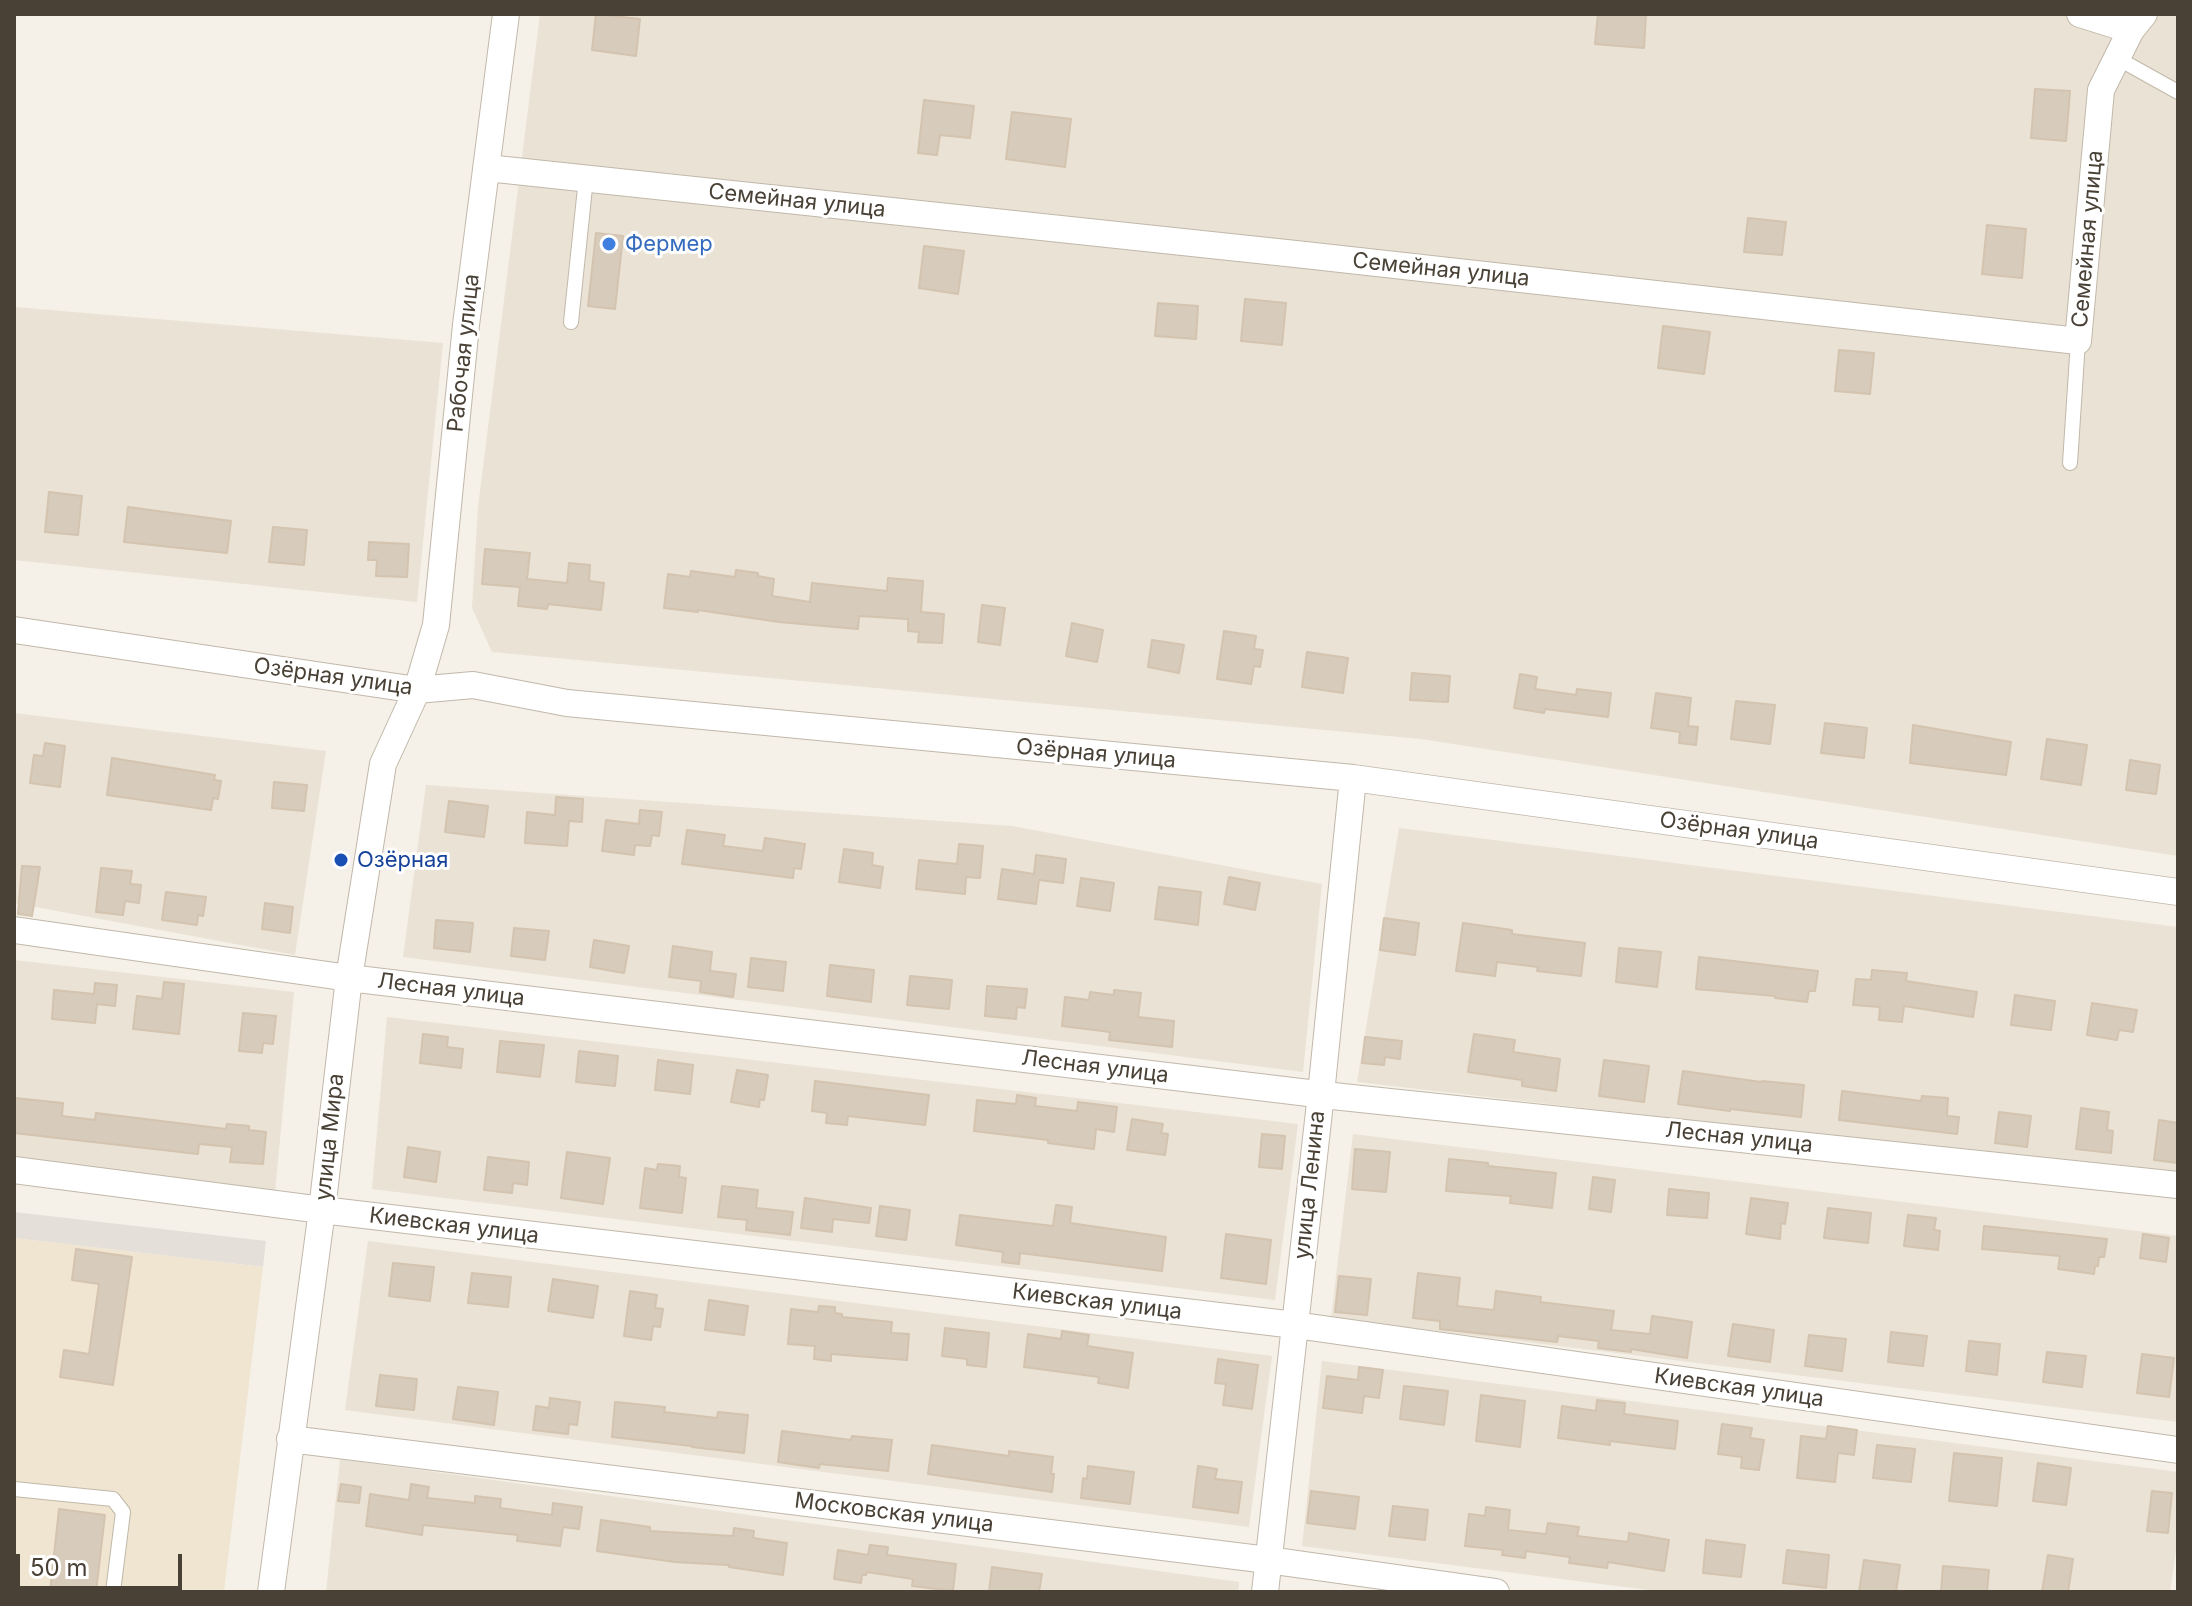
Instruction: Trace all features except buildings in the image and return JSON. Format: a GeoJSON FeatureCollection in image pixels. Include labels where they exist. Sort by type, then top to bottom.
{"type":"FeatureCollection","features":[{"type":"Feature","properties":{"kind":"street","name":"Рабочая улица"},"geometry":{"type":"LineString","coordinates":[[417,690],[436,625],[466,325],[506,14]]}},
{"type":"Feature","properties":{"kind":"street"},"geometry":{"type":"LineString","coordinates":[[2080,14],[2137,22]]}},
{"type":"Feature","properties":{"kind":"street","name":"Семейная улица"},"geometry":{"type":"LineString","coordinates":[[487,168],[2078,341],[2101,90],[2137,22]]}},
{"type":"Feature","properties":{"kind":"street","name":"Озёрная улица"},"geometry":{"type":"LineString","coordinates":[[14,630],[417,690],[473,685],[567,703],[1353,778],[2178,892]]}},
{"type":"Feature","properties":{"kind":"street","name":"улица Мира"},"geometry":{"type":"LineString","coordinates":[[271,1592],[322,1210],[349,978],[383,764],[417,690]]}},
{"type":"Feature","properties":{"kind":"street","name":"улица Ленина"},"geometry":{"type":"LineString","coordinates":[[1265,1592],[1353,778]]}},
{"type":"Feature","properties":{"kind":"street","name":"Лесная улица"},"geometry":{"type":"LineString","coordinates":[[14,930],[349,978],[1321,1094],[2178,1185]]}},
{"type":"Feature","properties":{"kind":"street","name":"Киевская улица"},"geometry":{"type":"LineString","coordinates":[[14,1170],[322,1210],[1295,1325],[2178,1450]]}},
{"type":"Feature","properties":{"kind":"street","name":"Московская улица"},"geometry":{"type":"LineString","coordinates":[[290,1439],[1268,1560],[1496,1592]]}},
{"type":"Feature","properties":{"kind":"lane"},"geometry":{"type":"LineString","coordinates":[[2117,58],[2178,92]]}},
{"type":"Feature","properties":{"kind":"lane"},"geometry":{"type":"LineString","coordinates":[[571,322],[586,178]]}},
{"type":"Feature","properties":{"kind":"lane"},"geometry":{"type":"LineString","coordinates":[[2070,463],[2078,341]]}},
{"type":"Feature","properties":{"kind":"lane"},"geometry":{"type":"LineString","coordinates":[[14,1489],[113,1499],[123,1512],[113,1592]]}},
{"type":"Feature","properties":{"kind":"shaded area"},"geometry":{"type":"Polygon","coordinates":[[[540,14],[2178,14],[2178,856],[1421,739],[492,652],[472,608],[478,507],[540,14]]]}},
{"type":"Feature","properties":{"kind":"shaded area"},"geometry":{"type":"Polygon","coordinates":[[[14,307],[443,343],[417,602],[14,560],[14,307]]]}},
{"type":"Feature","properties":{"kind":"shaded area"},"geometry":{"type":"Polygon","coordinates":[[[14,713],[326,751],[295,955],[14,903],[14,713]]]}},
{"type":"Feature","properties":{"kind":"shaded area"},"geometry":{"type":"Polygon","coordinates":[[[426,785],[1012,826],[1322,884],[1303,1072],[403,957],[426,785]]]}},
{"type":"Feature","properties":{"kind":"shaded area"},"geometry":{"type":"Polygon","coordinates":[[[1399,828],[2178,927],[2178,1176],[1357,1082],[1399,828]]]}},
{"type":"Feature","properties":{"kind":"shaded area"},"geometry":{"type":"Polygon","coordinates":[[[14,960],[294,992],[275,1192],[14,1157],[14,960]]]}},
{"type":"Feature","properties":{"kind":"shaded area"},"geometry":{"type":"Polygon","coordinates":[[[387,1017],[1298,1124],[1275,1300],[372,1189],[387,1017]]]}},
{"type":"Feature","properties":{"kind":"shaded area"},"geometry":{"type":"Polygon","coordinates":[[[1353,1134],[2178,1236],[2178,1422],[1331,1318],[1353,1134]]]}},
{"type":"Feature","properties":{"kind":"shaded area"},"geometry":{"type":"Polygon","coordinates":[[[14,1212],[266,1241],[263,1267],[14,1238],[14,1212]]]}},
{"type":"Feature","properties":{"kind":"shaded area"},"geometry":{"type":"Polygon","coordinates":[[[14,1238],[263,1267],[224,1592],[14,1592],[14,1238]]]}},
{"type":"Feature","properties":{"kind":"shaded area"},"geometry":{"type":"Polygon","coordinates":[[[368,1241],[1272,1356],[1249,1527],[345,1410],[368,1241]]]}},
{"type":"Feature","properties":{"kind":"shaded area"},"geometry":{"type":"Polygon","coordinates":[[[1322,1361],[2178,1472],[2178,1537],[2170,1592],[1664,1592],[1302,1546],[1322,1361]]]}},
{"type":"Feature","properties":{"kind":"shaded area"},"geometry":{"type":"Polygon","coordinates":[[[340,1459],[1239,1582],[1238,1592],[326,1592],[340,1459]]]}},
{"type":"Feature","properties":{"kind":"place","name":"Фермер"},"geometry":{"type":"Point","coordinates":[609,244]}},
{"type":"Feature","properties":{"kind":"place","name":"Озёрная"},"geometry":{"type":"Point","coordinates":[341,860]}}]}
